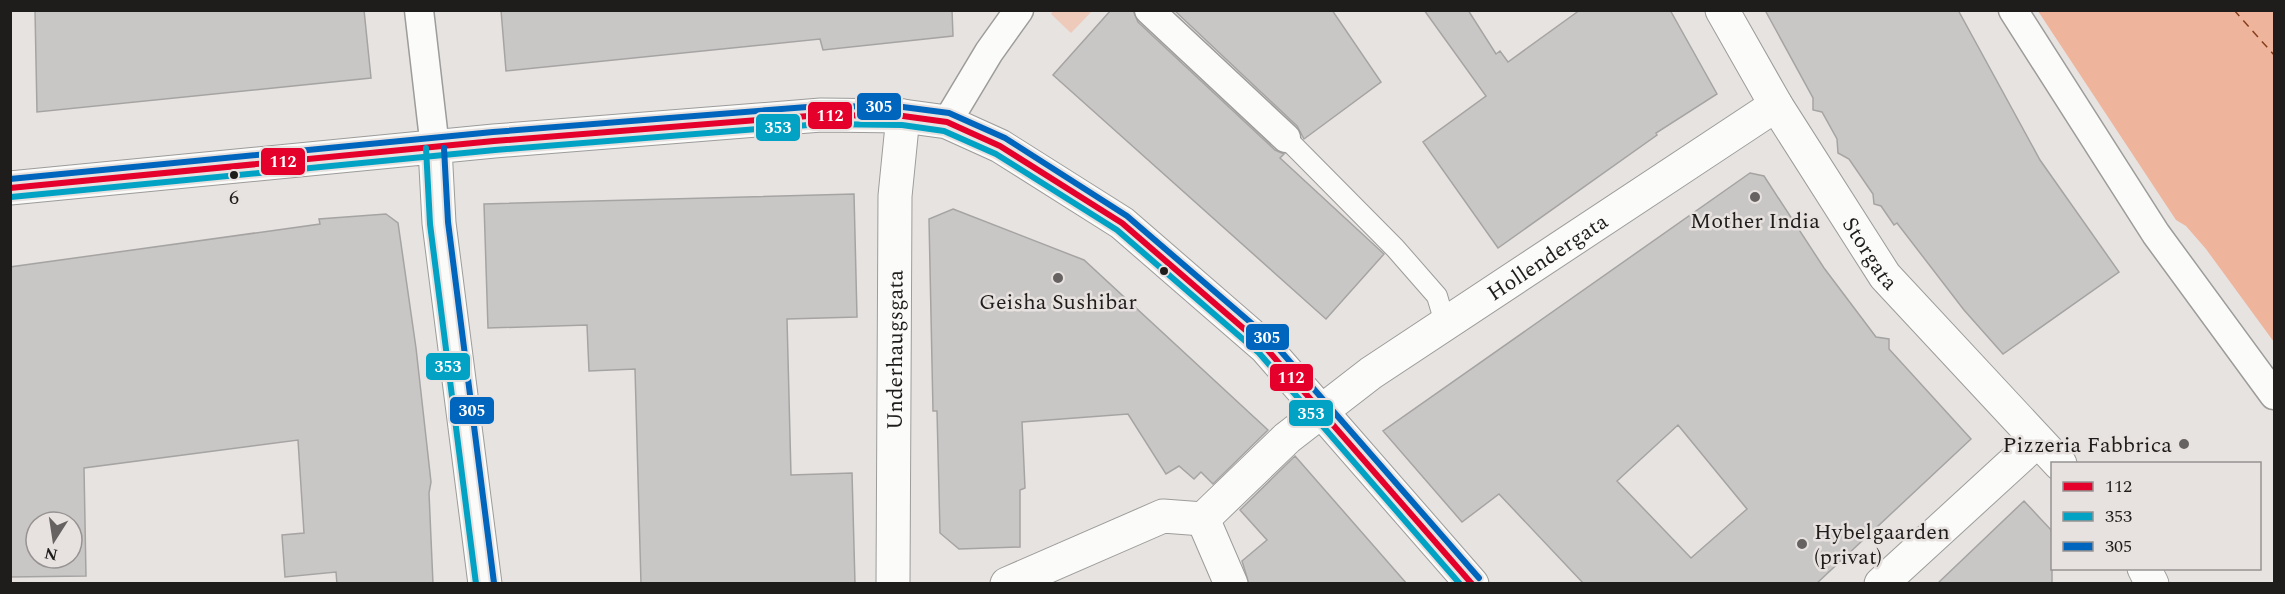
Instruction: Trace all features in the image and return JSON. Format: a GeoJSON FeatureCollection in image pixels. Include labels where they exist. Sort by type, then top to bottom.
{"type":"FeatureCollection","features":[{"type":"Feature","properties":{"kind":"street"},"geometry":{"type":"LineString","coordinates":[[418,10],[435,148],[439,223],[484,584]]}},
{"type":"Feature","properties":{"kind":"street"},"geometry":{"type":"LineString","coordinates":[[947,122],[989,52],[1019,10]]}},
{"type":"Feature","properties":{"kind":"street"},"geometry":{"type":"LineString","coordinates":[[1149,10],[1286,138]]}},
{"type":"Feature","properties":{"kind":"street","name":"Storgata"},"geometry":{"type":"LineString","coordinates":[[1722,10],[1776,105],[1885,276],[2048,452]]}},
{"type":"Feature","properties":{"kind":"street"},"geometry":{"type":"LineString","coordinates":[[2013,10],[2156,234],[2274,395]]}},
{"type":"Feature","properties":{"kind":"street","name":"Hollendergata"},"geometry":{"type":"LineString","coordinates":[[1203,519],[1319,411],[1445,323],[1776,105]]}},
{"type":"Feature","properties":{"kind":"street"},"geometry":{"type":"LineString","coordinates":[[10,188],[821,115],[903,116],[947,122],[1000,146],[1122,223],[1265,347],[1472,584]]}},
{"type":"Feature","properties":{"kind":"street","name":"Underhaugsgata"},"geometry":{"type":"LineString","coordinates":[[893,584],[895,196],[903,116]]}},
{"type":"Feature","properties":{"kind":"street"},"geometry":{"type":"LineString","coordinates":[[1881,584],[2048,452]]}},
{"type":"Feature","properties":{"kind":"street"},"geometry":{"type":"LineString","coordinates":[[1008,584],[1162,516],[1203,519],[1231,584]]}},
{"type":"Feature","properties":{"kind":"street"},"geometry":{"type":"LineString","coordinates":[[2145,570],[2152,584]]}},
{"type":"Feature","properties":{"kind":"lane"},"geometry":{"type":"LineString","coordinates":[[1286,138],[1362,213],[1437,296],[1445,323]]}},
{"type":"Feature","properties":{"kind":"shaded area"},"geometry":{"type":"Polygon","coordinates":[[[1053,10],[1092,11],[1071,33],[1051,14],[1053,10]]]}},
{"type":"Feature","properties":{"kind":"shaded area"},"geometry":{"type":"Polygon","coordinates":[[[2038,11],[2274,11],[2274,342],[2206,249],[2186,226],[2176,220],[2038,11]]]}},
{"type":"Feature","properties":{"kind":"building"},"geometry":{"type":"Polygon","coordinates":[[[35,10],[364,10],[371,78],[37,112],[35,10]]]}},
{"type":"Feature","properties":{"kind":"building"},"geometry":{"type":"Polygon","coordinates":[[[501,10],[952,10],[953,36],[823,50],[820,39],[506,71],[501,10]]]}},
{"type":"Feature","properties":{"kind":"building"},"geometry":{"type":"Polygon","coordinates":[[[1111,10],[1133,10],[1138,22],[1275,150],[1284,154],[1280,158],[1384,254],[1326,319],[1053,75],[1111,10]]]}},
{"type":"Feature","properties":{"kind":"building"},"geometry":{"type":"Polygon","coordinates":[[[1174,10],[1332,10],[1381,82],[1304,139],[1297,126],[1174,10]]]}},
{"type":"Feature","properties":{"kind":"building"},"geometry":{"type":"Polygon","coordinates":[[[1424,10],[1468,10],[1496,54],[1500,51],[1508,62],[1580,10],[1670,10],[1717,94],[1656,133],[1657,135],[1498,248],[1423,142],[1486,96],[1424,10]]]}},
{"type":"Feature","properties":{"kind":"building"},"geometry":{"type":"Polygon","coordinates":[[[1765,10],[1958,10],[2040,160],[2119,272],[2003,354],[1964,310],[1897,223],[1894,225],[1881,206],[1874,204],[1873,194],[1849,159],[1838,153],[1837,139],[1822,112],[1813,110],[1813,98],[1765,10]]]}},
{"type":"Feature","properties":{"kind":"building"},"geometry":{"type":"Polygon","coordinates":[[[1750,173],[1764,176],[1824,268],[1876,337],[1889,339],[1889,349],[1971,439],[1816,584],[1584,584],[1499,494],[1462,522],[1383,431],[1750,173]],[[1678,425],[1617,481],[1691,558],[1747,509],[1678,425]]]}},
{"type":"Feature","properties":{"kind":"building"},"geometry":{"type":"Polygon","coordinates":[[[854,194],[857,317],[787,319],[791,475],[852,473],[855,584],[641,584],[635,369],[589,371],[587,325],[488,328],[484,204],[854,194]]]}},
{"type":"Feature","properties":{"kind":"building"},"geometry":{"type":"Polygon","coordinates":[[[953,209],[1084,260],[1268,430],[1213,484],[1201,472],[1194,479],[1179,466],[1166,474],[1128,414],[1022,422],[1025,488],[1020,490],[1020,547],[959,549],[940,533],[937,411],[933,411],[929,219],[953,209]]]}},
{"type":"Feature","properties":{"kind":"building"},"geometry":{"type":"Polygon","coordinates":[[[386,214],[398,223],[416,348],[431,482],[429,493],[433,584],[337,584],[336,572],[285,577],[282,535],[304,533],[298,440],[84,468],[86,576],[10,577],[10,267],[320,224],[319,219],[386,214]]]}},
{"type":"Feature","properties":{"kind":"building"},"geometry":{"type":"Polygon","coordinates":[[[1295,456],[1407,584],[1249,584],[1242,561],[1267,540],[1240,510],[1295,456]]]}},
{"type":"Feature","properties":{"kind":"building"},"geometry":{"type":"Polygon","coordinates":[[[2024,501],[2051,530],[2052,584],[1937,584],[2024,501]]]}},
{"type":"Feature","properties":{"kind":"ferry route"},"geometry":{"type":"LineString","coordinates":[[2234,10],[2274,55]]}},
{"type":"Feature","properties":{"kind":"transit line","name":"305"},"geometry":{"type":"LineString","coordinates":[[10,179],[493,132],[820,106],[903,107],[949,113],[1005,138],[1127,216],[1271,340],[1479,578]]}},
{"type":"Feature","properties":{"kind":"transit line","name":"112"},"geometry":{"type":"LineString","coordinates":[[10,188],[494,141],[821,115],[903,116],[947,122],[1000,146],[1122,223],[1265,347],[1472,584]]}},
{"type":"Feature","properties":{"kind":"transit line","name":"353"},"geometry":{"type":"LineString","coordinates":[[11,197],[495,150],[821,124],[902,125],[944,131],[996,154],[1117,230],[1259,353],[1460,584]]}},
{"type":"Feature","properties":{"kind":"transit line","name":"353"},"geometry":{"type":"LineString","coordinates":[[426,148],[430,224],[476,584]]}},
{"type":"Feature","properties":{"kind":"transit line","name":"305"},"geometry":{"type":"LineString","coordinates":[[444,148],[448,222],[494,583]]}},
{"type":"Feature","properties":{"kind":"place","name":"6"},"geometry":{"type":"Point","coordinates":[234,175]}},
{"type":"Feature","properties":{"kind":"place","name":"Mother India"},"geometry":{"type":"Point","coordinates":[1755,197]}},
{"type":"Feature","properties":{"kind":"place","name":"Geisha Sushibar"},"geometry":{"type":"Point","coordinates":[1058,278]}},
{"type":"Feature","properties":{"kind":"place","name":"Pizzeria Fabbrica"},"geometry":{"type":"Point","coordinates":[2184,444]}},
{"type":"Feature","properties":{"kind":"place","name":"Hybelgaarden (privat)"},"geometry":{"type":"Point","coordinates":[1802,544]}}]}
